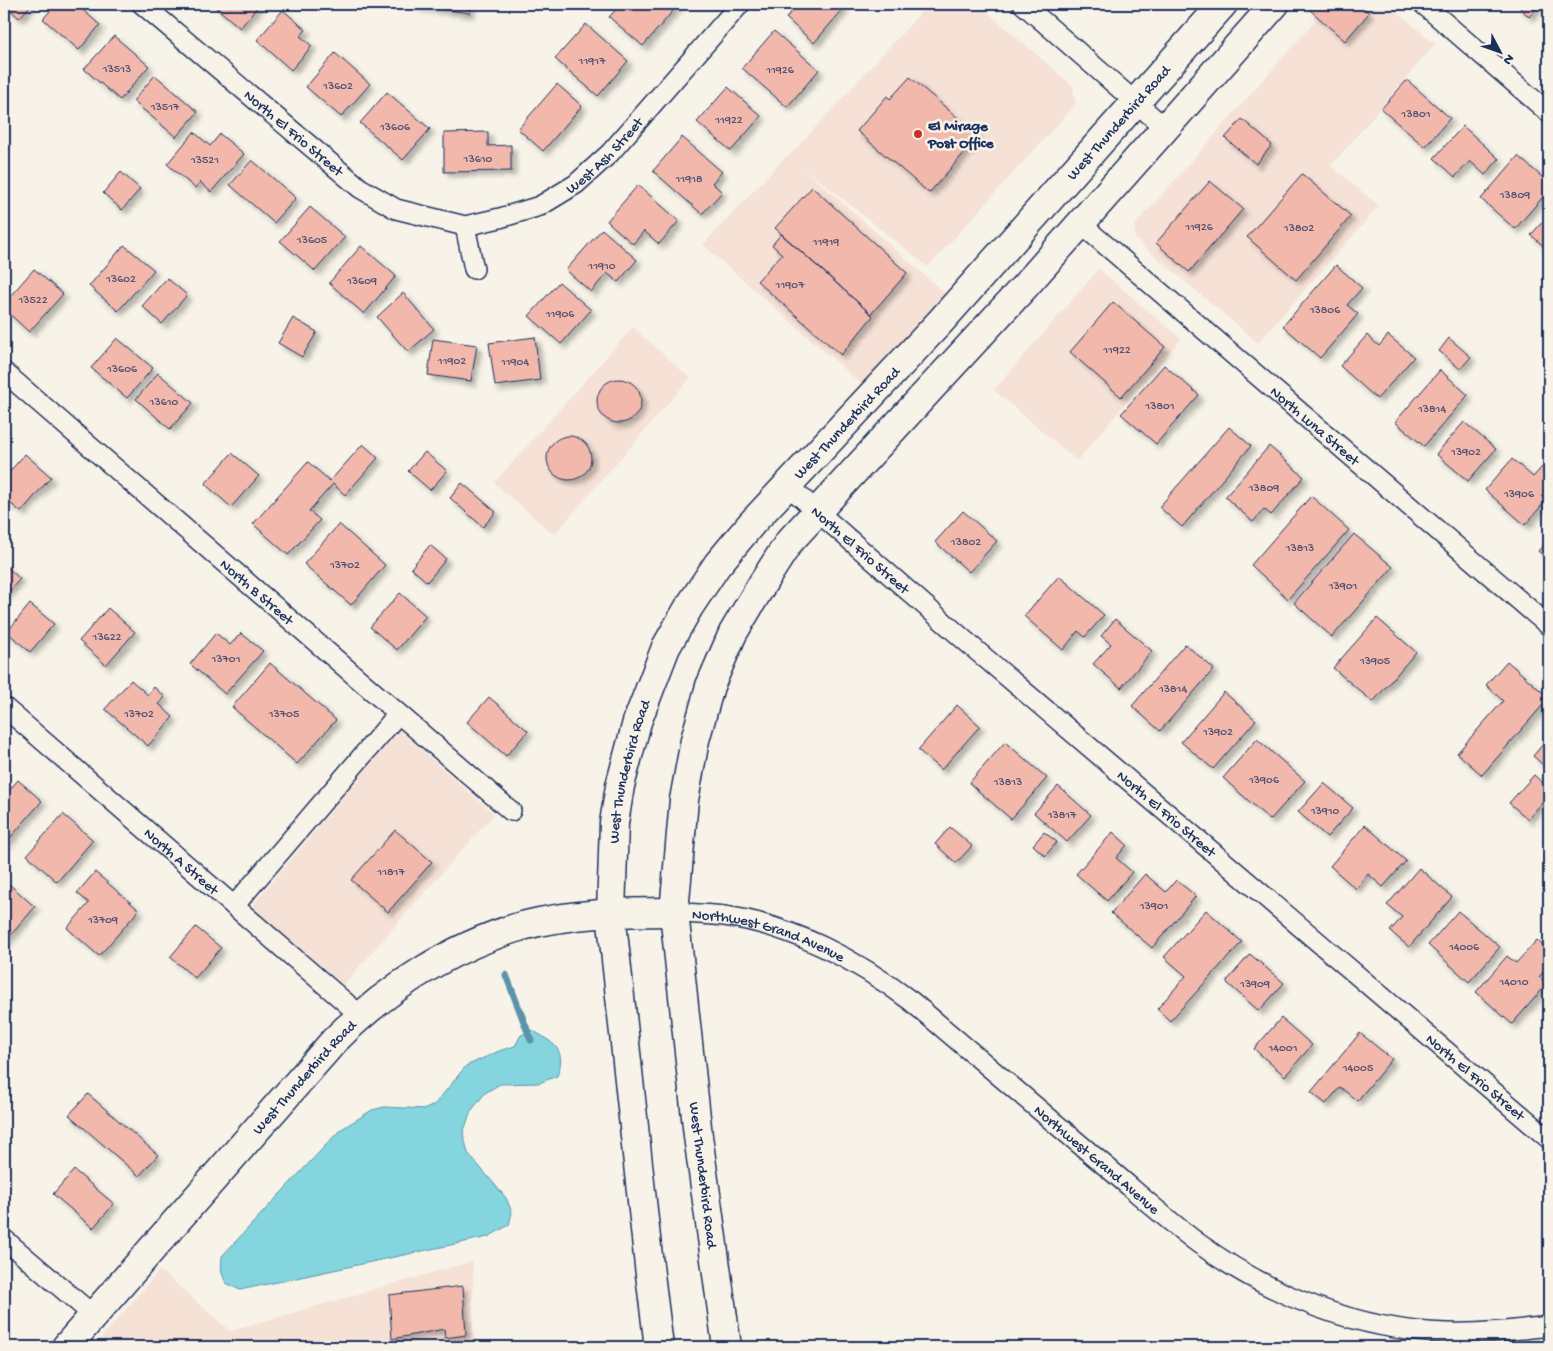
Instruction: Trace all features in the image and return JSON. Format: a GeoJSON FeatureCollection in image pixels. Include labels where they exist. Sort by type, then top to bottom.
{"type":"FeatureCollection","features":[{"type":"Feature","properties":{"kind":"main road","name":"West Thunderbird Road"},"geometry":{"type":"LineString","coordinates":[[659,1347],[611,913],[614,824],[620,786],[637,722],[666,647],[689,606],[717,565],[787,486],[941,321],[1223,4]]}},
{"type":"Feature","properties":{"kind":"main road","name":"West Thunderbird Road"},"geometry":{"type":"LineString","coordinates":[[727,1347],[698,1136],[674,912],[684,800],[695,740],[710,686],[733,633],[789,542],[1080,224],[1275,4]]}},
{"type":"Feature","properties":{"kind":"main road","name":"West Thunderbird Road"},"geometry":{"type":"LineString","coordinates":[[66,1347],[335,1040],[360,1015],[417,973],[457,951],[523,926],[557,919],[611,913],[674,912]]}},
{"type":"Feature","properties":{"kind":"street","name":"North El Frio Street"},"geometry":{"type":"LineString","coordinates":[[142,4],[360,188],[396,209],[465,226]]}},
{"type":"Feature","properties":{"kind":"street","name":"West Ash Street"},"geometry":{"type":"LineString","coordinates":[[465,226],[540,206],[576,184],[610,153],[740,4]]}},
{"type":"Feature","properties":{"kind":"street"},"geometry":{"type":"LineString","coordinates":[[1023,4],[1165,128]]}},
{"type":"Feature","properties":{"kind":"street"},"geometry":{"type":"LineString","coordinates":[[1423,4],[1549,113]]}},
{"type":"Feature","properties":{"kind":"street","name":"North Luna Street"},"geometry":{"type":"LineString","coordinates":[[1080,224],[1549,626]]}},
{"type":"Feature","properties":{"kind":"street"},"geometry":{"type":"LineString","coordinates":[[465,226],[474,269]]}},
{"type":"Feature","properties":{"kind":"street","name":"North B Street"},"geometry":{"type":"LineString","coordinates":[[4,372],[511,811]]}},
{"type":"Feature","properties":{"kind":"street","name":"North El Frio Street"},"geometry":{"type":"LineString","coordinates":[[787,486],[969,644],[1549,1139]]}},
{"type":"Feature","properties":{"kind":"street","name":"North A Street"},"geometry":{"type":"LineString","coordinates":[[4,707],[360,1015]]}},
{"type":"Feature","properties":{"kind":"street"},"geometry":{"type":"LineString","coordinates":[[234,906],[398,714]]}},
{"type":"Feature","properties":{"kind":"street","name":"Northwest Grand Avenue"},"geometry":{"type":"LineString","coordinates":[[674,912],[723,916],[765,925],[827,948],[858,964],[912,1001],[1197,1242],[1250,1276],[1281,1292],[1318,1308],[1404,1329],[1446,1333],[1475,1333],[1549,1326]]}},
{"type":"Feature","properties":{"kind":"street"},"geometry":{"type":"LineString","coordinates":[[4,1239],[93,1315]]}},
{"type":"Feature","properties":{"kind":"shaded area"},"geometry":{"type":"Polygon","coordinates":[[[929,4],[978,4],[1073,86],[1076,104],[928,267],[800,165],[950,298],[867,389],[703,245],[787,155],[789,156],[929,4]]]}},
{"type":"Feature","properties":{"kind":"shaded area"},"geometry":{"type":"Polygon","coordinates":[[[1330,4],[1388,4],[1435,44],[1331,166],[1379,206],[1258,343],[1135,239],[1135,225],[1330,4]]]}},
{"type":"Feature","properties":{"kind":"shaded area"},"geometry":{"type":"Polygon","coordinates":[[[1099,269],[1181,339],[1077,461],[994,390],[1099,269]]]}},
{"type":"Feature","properties":{"kind":"shaded area"},"geometry":{"type":"Polygon","coordinates":[[[633,327],[690,378],[554,535],[494,483],[633,327]]]}},
{"type":"Feature","properties":{"kind":"shaded area"},"geometry":{"type":"Polygon","coordinates":[[[399,730],[494,814],[343,985],[251,907],[399,730]]]}},
{"type":"Feature","properties":{"kind":"shaded area"},"geometry":{"type":"Polygon","coordinates":[[[473,1261],[473,1347],[93,1347],[160,1270],[230,1331],[473,1261]]]}},
{"type":"Feature","properties":{"kind":"water"},"geometry":{"type":"Polygon","coordinates":[[[532,1030],[546,1038],[556,1047],[561,1059],[557,1076],[539,1083],[500,1084],[485,1093],[471,1111],[463,1133],[468,1153],[506,1198],[512,1212],[509,1225],[488,1237],[240,1290],[226,1283],[221,1271],[222,1256],[340,1130],[372,1110],[384,1107],[426,1109],[435,1104],[466,1066],[515,1046],[521,1035],[532,1030]]]}},
{"type":"Feature","properties":{"kind":"building"},"geometry":{"type":"Polygon","coordinates":[[[4,4],[32,4],[19,18],[4,4]]]}},
{"type":"Feature","properties":{"kind":"building"},"geometry":{"type":"Polygon","coordinates":[[[56,4],[76,4],[100,25],[79,50],[43,19],[56,4]]]}},
{"type":"Feature","properties":{"kind":"building"},"geometry":{"type":"Polygon","coordinates":[[[212,4],[260,4],[240,28],[212,4]]]}},
{"type":"Feature","properties":{"kind":"building"},"geometry":{"type":"Polygon","coordinates":[[[414,4],[471,4],[470,13],[414,6],[414,4]]]}},
{"type":"Feature","properties":{"kind":"building"},"geometry":{"type":"Polygon","coordinates":[[[621,4],[678,5],[643,46],[609,17],[621,4]]]}},
{"type":"Feature","properties":{"kind":"building"},"geometry":{"type":"Polygon","coordinates":[[[798,4],[839,4],[844,8],[814,43],[786,18],[798,4]]]}},
{"type":"Feature","properties":{"kind":"building"},"geometry":{"type":"Polygon","coordinates":[[[1315,4],[1359,4],[1369,13],[1345,41],[1310,10],[1315,4]]]}},
{"type":"Feature","properties":{"kind":"building"},"geometry":{"type":"Polygon","coordinates":[[[1518,4],[1540,4],[1529,17],[1518,4]]]}},
{"type":"Feature","properties":{"kind":"building"},"geometry":{"type":"Polygon","coordinates":[[[283,10],[306,30],[300,36],[312,46],[291,70],[257,40],[283,10]]]}},
{"type":"Feature","properties":{"kind":"building"},"geometry":{"type":"Polygon","coordinates":[[[586,24],[628,61],[598,96],[555,59],[586,24]]]}},
{"type":"Feature","properties":{"kind":"building"},"geometry":{"type":"Polygon","coordinates":[[[774,31],[819,70],[787,107],[742,68],[774,31]]]}},
{"type":"Feature","properties":{"kind":"building"},"geometry":{"type":"Polygon","coordinates":[[[114,36],[149,66],[120,100],[84,69],[114,36]]]}},
{"type":"Feature","properties":{"kind":"building"},"geometry":{"type":"Polygon","coordinates":[[[335,53],[370,84],[341,117],[306,87],[335,53]]]}},
{"type":"Feature","properties":{"kind":"building"},"geometry":{"type":"Polygon","coordinates":[[[155,75],[198,112],[176,137],[133,101],[155,75]]]}},
{"type":"Feature","properties":{"kind":"building","name":"El Mirage Post Office"},"geometry":{"type":"Polygon","coordinates":[[[910,77],[979,136],[929,193],[857,131],[887,96],[890,99],[910,77]]]}},
{"type":"Feature","properties":{"kind":"building"},"geometry":{"type":"Polygon","coordinates":[[[1407,80],[1450,118],[1425,147],[1381,109],[1407,80]]]}},
{"type":"Feature","properties":{"kind":"building"},"geometry":{"type":"Polygon","coordinates":[[[557,84],[582,106],[543,151],[518,129],[557,84]]]}},
{"type":"Feature","properties":{"kind":"building"},"geometry":{"type":"Polygon","coordinates":[[[728,87],[761,116],[731,151],[697,122],[728,87]]]}},
{"type":"Feature","properties":{"kind":"building"},"geometry":{"type":"Polygon","coordinates":[[[387,92],[430,129],[403,160],[360,123],[387,92]]]}},
{"type":"Feature","properties":{"kind":"building"},"geometry":{"type":"Polygon","coordinates":[[[1242,119],[1272,145],[1256,164],[1225,138],[1242,119]]]}},
{"type":"Feature","properties":{"kind":"building"},"geometry":{"type":"Polygon","coordinates":[[[1463,126],[1499,159],[1485,175],[1470,161],[1455,177],[1434,158],[1463,126]]]}},
{"type":"Feature","properties":{"kind":"building"},"geometry":{"type":"Polygon","coordinates":[[[194,132],[210,146],[220,134],[244,154],[211,192],[200,182],[195,188],[167,164],[194,132]]]}},
{"type":"Feature","properties":{"kind":"building"},"geometry":{"type":"Polygon","coordinates":[[[488,132],[488,146],[511,145],[511,171],[444,172],[444,133],[488,132]]]}},
{"type":"Feature","properties":{"kind":"building"},"geometry":{"type":"Polygon","coordinates":[[[682,137],[722,172],[712,183],[722,192],[702,214],[653,171],[682,137]]]}},
{"type":"Feature","properties":{"kind":"building"},"geometry":{"type":"Polygon","coordinates":[[[1518,156],[1549,183],[1549,190],[1515,229],[1481,199],[1518,156]]]}},
{"type":"Feature","properties":{"kind":"building"},"geometry":{"type":"Polygon","coordinates":[[[252,160],[296,198],[274,223],[230,185],[252,160]]]}},
{"type":"Feature","properties":{"kind":"building"},"geometry":{"type":"Polygon","coordinates":[[[121,172],[140,189],[122,210],[103,193],[121,172]]]}},
{"type":"Feature","properties":{"kind":"building"},"geometry":{"type":"Polygon","coordinates":[[[1302,174],[1351,216],[1296,280],[1247,237],[1302,174]]]}},
{"type":"Feature","properties":{"kind":"building"},"geometry":{"type":"Polygon","coordinates":[[[1210,181],[1243,209],[1189,272],[1156,243],[1210,181]]]}},
{"type":"Feature","properties":{"kind":"building"},"geometry":{"type":"Polygon","coordinates":[[[638,185],[679,221],[659,244],[644,231],[633,244],[607,221],[638,185]]]}},
{"type":"Feature","properties":{"kind":"building"},"geometry":{"type":"Polygon","coordinates":[[[812,187],[907,273],[871,314],[775,228],[812,187]]]}},
{"type":"Feature","properties":{"kind":"building"},"geometry":{"type":"Polygon","coordinates":[[[310,207],[345,237],[315,271],[280,241],[310,207]]]}},
{"type":"Feature","properties":{"kind":"building"},"geometry":{"type":"Polygon","coordinates":[[[1549,214],[1549,251],[1531,235],[1549,214]]]}},
{"type":"Feature","properties":{"kind":"building"},"geometry":{"type":"Polygon","coordinates":[[[602,229],[637,260],[618,282],[607,273],[591,292],[566,270],[602,229]]]}},
{"type":"Feature","properties":{"kind":"building"},"geometry":{"type":"Polygon","coordinates":[[[781,234],[873,316],[841,355],[757,281],[782,254],[772,245],[781,234]]]}},
{"type":"Feature","properties":{"kind":"building"},"geometry":{"type":"Polygon","coordinates":[[[124,245],[154,270],[118,311],[89,286],[124,245]]]}},
{"type":"Feature","properties":{"kind":"building"},"geometry":{"type":"Polygon","coordinates":[[[361,246],[396,276],[364,314],[329,283],[361,246]]]}},
{"type":"Feature","properties":{"kind":"building"},"geometry":{"type":"Polygon","coordinates":[[[1336,265],[1362,288],[1347,305],[1358,314],[1320,358],[1283,326],[1336,265]]]}},
{"type":"Feature","properties":{"kind":"building"},"geometry":{"type":"Polygon","coordinates":[[[34,269],[63,294],[29,332],[4,309],[4,303],[34,269]]]}},
{"type":"Feature","properties":{"kind":"building"},"geometry":{"type":"Polygon","coordinates":[[[167,278],[187,295],[162,324],[142,306],[167,278]]]}},
{"type":"Feature","properties":{"kind":"building"},"geometry":{"type":"Polygon","coordinates":[[[559,282],[591,310],[561,344],[529,316],[559,282]]]}},
{"type":"Feature","properties":{"kind":"building"},"geometry":{"type":"Polygon","coordinates":[[[403,293],[434,329],[408,352],[377,317],[403,293]]]}},
{"type":"Feature","properties":{"kind":"building"},"geometry":{"type":"Polygon","coordinates":[[[1113,302],[1165,347],[1121,397],[1070,352],[1113,302]]]}},
{"type":"Feature","properties":{"kind":"building"},"geometry":{"type":"Polygon","coordinates":[[[293,318],[317,332],[302,357],[278,343],[293,318]]]}},
{"type":"Feature","properties":{"kind":"building"},"geometry":{"type":"Polygon","coordinates":[[[1367,335],[1379,346],[1388,335],[1414,357],[1377,399],[1340,366],[1367,335]]]}},
{"type":"Feature","properties":{"kind":"building"},"geometry":{"type":"Polygon","coordinates":[[[535,337],[540,380],[495,386],[489,343],[535,337]]]}},
{"type":"Feature","properties":{"kind":"building"},"geometry":{"type":"Polygon","coordinates":[[[117,338],[153,368],[127,398],[91,368],[117,338]]]}},
{"type":"Feature","properties":{"kind":"building"},"geometry":{"type":"Polygon","coordinates":[[[1449,338],[1471,357],[1460,369],[1439,351],[1449,338]]]}},
{"type":"Feature","properties":{"kind":"building"},"geometry":{"type":"Polygon","coordinates":[[[433,339],[477,345],[471,381],[428,375],[433,339]]]}},
{"type":"Feature","properties":{"kind":"building"},"geometry":{"type":"Polygon","coordinates":[[[1164,365],[1199,395],[1156,444],[1121,414],[1164,365]]]}},
{"type":"Feature","properties":{"kind":"building"},"geometry":{"type":"Polygon","coordinates":[[[1440,370],[1468,395],[1424,446],[1395,422],[1440,370]]]}},
{"type":"Feature","properties":{"kind":"building"},"geometry":{"type":"Polygon","coordinates":[[[158,373],[193,403],[170,429],[136,399],[158,373]]]}},
{"type":"Feature","properties":{"kind":"building"},"geometry":{"type":"Polygon","coordinates":[[[615,379],[623,379],[635,385],[641,401],[635,417],[623,423],[615,423],[603,417],[597,405],[597,397],[603,385],[615,379]]]}},
{"type":"Feature","properties":{"kind":"building"},"geometry":{"type":"Polygon","coordinates":[[[1464,422],[1496,449],[1468,481],[1436,454],[1464,422]]]}},
{"type":"Feature","properties":{"kind":"building"},"geometry":{"type":"Polygon","coordinates":[[[1229,427],[1251,446],[1182,527],[1159,507],[1229,427]]]}},
{"type":"Feature","properties":{"kind":"building"},"geometry":{"type":"Polygon","coordinates":[[[573,436],[585,442],[590,450],[590,466],[585,474],[577,479],[565,480],[553,474],[548,466],[547,454],[553,442],[561,437],[573,436]]]}},
{"type":"Feature","properties":{"kind":"building"},"geometry":{"type":"Polygon","coordinates":[[[363,444],[378,458],[345,495],[333,484],[309,511],[320,520],[288,555],[253,524],[308,462],[330,481],[363,444]]]}},
{"type":"Feature","properties":{"kind":"building"},"geometry":{"type":"Polygon","coordinates":[[[1269,446],[1304,477],[1271,515],[1264,509],[1253,522],[1225,497],[1269,446]]]}},
{"type":"Feature","properties":{"kind":"building"},"geometry":{"type":"Polygon","coordinates":[[[425,452],[447,471],[430,490],[408,471],[425,452]]]}},
{"type":"Feature","properties":{"kind":"building"},"geometry":{"type":"Polygon","coordinates":[[[232,453],[259,476],[231,507],[205,484],[232,453]]]}},
{"type":"Feature","properties":{"kind":"building"},"geometry":{"type":"Polygon","coordinates":[[[25,454],[51,477],[21,512],[4,498],[4,478],[25,454]]]}},
{"type":"Feature","properties":{"kind":"building"},"geometry":{"type":"Polygon","coordinates":[[[1512,459],[1533,477],[1542,467],[1549,473],[1549,497],[1525,525],[1485,490],[1512,459]]]}},
{"type":"Feature","properties":{"kind":"building"},"geometry":{"type":"Polygon","coordinates":[[[462,483],[496,512],[483,527],[450,498],[462,483]]]}},
{"type":"Feature","properties":{"kind":"building"},"geometry":{"type":"Polygon","coordinates":[[[1311,496],[1349,530],[1288,599],[1251,565],[1311,496]]]}},
{"type":"Feature","properties":{"kind":"building"},"geometry":{"type":"Polygon","coordinates":[[[963,511],[997,541],[969,572],[935,542],[963,511]]]}},
{"type":"Feature","properties":{"kind":"building"},"geometry":{"type":"Polygon","coordinates":[[[339,524],[385,565],[351,605],[304,564],[339,524]]]}},
{"type":"Feature","properties":{"kind":"building"},"geometry":{"type":"Polygon","coordinates":[[[1354,534],[1393,567],[1332,637],[1294,603],[1354,534]]]}},
{"type":"Feature","properties":{"kind":"building"},"geometry":{"type":"Polygon","coordinates":[[[1549,539],[1549,561],[1538,551],[1549,539]]]}},
{"type":"Feature","properties":{"kind":"building"},"geometry":{"type":"Polygon","coordinates":[[[430,545],[446,559],[427,582],[411,568],[430,545]]]}},
{"type":"Feature","properties":{"kind":"building"},"geometry":{"type":"Polygon","coordinates":[[[4,564],[20,579],[4,597],[4,564]]]}},
{"type":"Feature","properties":{"kind":"building"},"geometry":{"type":"Polygon","coordinates":[[[1059,576],[1104,615],[1085,637],[1078,631],[1063,650],[1024,616],[1059,576]]]}},
{"type":"Feature","properties":{"kind":"building"},"geometry":{"type":"Polygon","coordinates":[[[400,593],[426,616],[397,650],[370,627],[400,593]]]}},
{"type":"Feature","properties":{"kind":"building"},"geometry":{"type":"Polygon","coordinates":[[[30,604],[54,624],[30,652],[7,632],[30,604]]]}},
{"type":"Feature","properties":{"kind":"building"},"geometry":{"type":"Polygon","coordinates":[[[108,608],[135,632],[106,665],[79,641],[108,608]]]}},
{"type":"Feature","properties":{"kind":"building"},"geometry":{"type":"Polygon","coordinates":[[[1377,618],[1416,652],[1373,702],[1333,668],[1377,618]]]}},
{"type":"Feature","properties":{"kind":"building"},"geometry":{"type":"Polygon","coordinates":[[[1115,619],[1152,651],[1121,688],[1093,664],[1111,644],[1101,636],[1115,619]]]}},
{"type":"Feature","properties":{"kind":"building"},"geometry":{"type":"Polygon","coordinates":[[[216,633],[230,645],[241,633],[263,651],[225,694],[190,664],[216,633]]]}},
{"type":"Feature","properties":{"kind":"building"},"geometry":{"type":"Polygon","coordinates":[[[1185,644],[1214,669],[1160,731],[1132,706],[1185,644]]]}},
{"type":"Feature","properties":{"kind":"building"},"geometry":{"type":"Polygon","coordinates":[[[1507,661],[1549,698],[1482,775],[1457,753],[1503,701],[1486,685],[1507,661]]]}},
{"type":"Feature","properties":{"kind":"building"},"geometry":{"type":"Polygon","coordinates":[[[270,663],[336,720],[297,764],[232,707],[270,663]]]}},
{"type":"Feature","properties":{"kind":"building"},"geometry":{"type":"Polygon","coordinates":[[[131,680],[148,695],[154,687],[165,697],[159,704],[173,717],[148,746],[105,709],[131,680]]]}},
{"type":"Feature","properties":{"kind":"building"},"geometry":{"type":"Polygon","coordinates":[[[1224,692],[1256,720],[1213,769],[1181,742],[1224,692]]]}},
{"type":"Feature","properties":{"kind":"building"},"geometry":{"type":"Polygon","coordinates":[[[489,697],[528,731],[506,756],[467,722],[489,697]]]}},
{"type":"Feature","properties":{"kind":"building"},"geometry":{"type":"Polygon","coordinates":[[[957,705],[980,726],[941,770],[918,750],[957,705]]]}},
{"type":"Feature","properties":{"kind":"building"},"geometry":{"type":"Polygon","coordinates":[[[1549,737],[1549,770],[1533,756],[1549,737]]]}},
{"type":"Feature","properties":{"kind":"building"},"geometry":{"type":"Polygon","coordinates":[[[1257,739],[1305,781],[1270,820],[1223,778],[1257,739]]]}},
{"type":"Feature","properties":{"kind":"building"},"geometry":{"type":"Polygon","coordinates":[[[1005,742],[1047,778],[1011,819],[969,783],[1005,742]]]}},
{"type":"Feature","properties":{"kind":"building"},"geometry":{"type":"Polygon","coordinates":[[[1534,775],[1549,789],[1549,795],[1528,819],[1509,803],[1534,775]]]}},
{"type":"Feature","properties":{"kind":"building"},"geometry":{"type":"Polygon","coordinates":[[[18,780],[42,801],[4,845],[4,796],[18,780]]]}},
{"type":"Feature","properties":{"kind":"building"},"geometry":{"type":"Polygon","coordinates":[[[1324,783],[1353,808],[1327,837],[1298,812],[1324,783]]]}},
{"type":"Feature","properties":{"kind":"building"},"geometry":{"type":"Polygon","coordinates":[[[1058,786],[1091,815],[1067,842],[1034,813],[1058,786]]]}},
{"type":"Feature","properties":{"kind":"building"},"geometry":{"type":"Polygon","coordinates":[[[63,814],[93,840],[57,882],[27,855],[63,814]]]}},
{"type":"Feature","properties":{"kind":"building"},"geometry":{"type":"Polygon","coordinates":[[[1365,825],[1406,861],[1383,887],[1368,874],[1356,889],[1330,866],[1365,825]]]}},
{"type":"Feature","properties":{"kind":"building"},"geometry":{"type":"Polygon","coordinates":[[[950,827],[972,846],[956,863],[935,844],[950,827]]]}},
{"type":"Feature","properties":{"kind":"building"},"geometry":{"type":"Polygon","coordinates":[[[395,830],[432,862],[388,912],[351,880],[395,830]]]}},
{"type":"Feature","properties":{"kind":"building"},"geometry":{"type":"Polygon","coordinates":[[[1044,832],[1057,842],[1045,856],[1033,845],[1044,832]]]}},
{"type":"Feature","properties":{"kind":"building"},"geometry":{"type":"Polygon","coordinates":[[[1113,832],[1127,845],[1116,858],[1132,872],[1107,901],[1076,874],[1113,832]]]}},
{"type":"Feature","properties":{"kind":"building"},"geometry":{"type":"Polygon","coordinates":[[[1419,868],[1452,897],[1409,947],[1390,931],[1402,917],[1387,905],[1419,868]]]}},
{"type":"Feature","properties":{"kind":"building"},"geometry":{"type":"Polygon","coordinates":[[[95,872],[139,910],[99,956],[67,928],[89,903],[77,893],[95,872]]]}},
{"type":"Feature","properties":{"kind":"building"},"geometry":{"type":"Polygon","coordinates":[[[1145,874],[1166,892],[1176,880],[1196,896],[1152,948],[1111,913],[1145,874]]]}},
{"type":"Feature","properties":{"kind":"building"},"geometry":{"type":"Polygon","coordinates":[[[9,884],[35,907],[4,943],[4,890],[9,884]]]}},
{"type":"Feature","properties":{"kind":"building"},"geometry":{"type":"Polygon","coordinates":[[[1206,910],[1242,942],[1170,1021],[1157,1009],[1186,976],[1164,957],[1206,910]]]}},
{"type":"Feature","properties":{"kind":"building"},"geometry":{"type":"Polygon","coordinates":[[[1458,911],[1500,947],[1469,982],[1428,945],[1458,911]]]}},
{"type":"Feature","properties":{"kind":"building"},"geometry":{"type":"Polygon","coordinates":[[[196,927],[221,948],[195,978],[170,957],[196,927]]]}},
{"type":"Feature","properties":{"kind":"building"},"geometry":{"type":"Polygon","coordinates":[[[1537,940],[1549,951],[1549,965],[1539,977],[1547,984],[1512,1024],[1476,992],[1507,956],[1516,963],[1537,940]]]}},
{"type":"Feature","properties":{"kind":"building"},"geometry":{"type":"Polygon","coordinates":[[[1250,954],[1284,983],[1259,1011],[1226,982],[1250,954]]]}},
{"type":"Feature","properties":{"kind":"building"},"geometry":{"type":"Polygon","coordinates":[[[1281,1018],[1312,1045],[1285,1076],[1254,1049],[1281,1018]]]}},
{"type":"Feature","properties":{"kind":"building"},"geometry":{"type":"Polygon","coordinates":[[[1360,1033],[1392,1059],[1357,1101],[1340,1087],[1326,1104],[1311,1092],[1360,1033]]]}},
{"type":"Feature","properties":{"kind":"building"},"geometry":{"type":"Polygon","coordinates":[[[88,1094],[158,1155],[139,1176],[69,1115],[88,1094]]]}},
{"type":"Feature","properties":{"kind":"building"},"geometry":{"type":"Polygon","coordinates":[[[74,1170],[114,1204],[93,1228],[53,1194],[74,1170]]]}},
{"type":"Feature","properties":{"kind":"building"},"geometry":{"type":"Polygon","coordinates":[[[463,1286],[466,1335],[445,1338],[444,1329],[392,1339],[389,1295],[463,1286]]]}},
{"type":"Feature","properties":{"kind":"waterway"},"geometry":{"type":"LineString","coordinates":[[506,975],[531,1040]]}},
{"type":"Feature","properties":{"kind":"place","name":"El Mirage Post Office"},"geometry":{"type":"Point","coordinates":[918,134]}}]}
